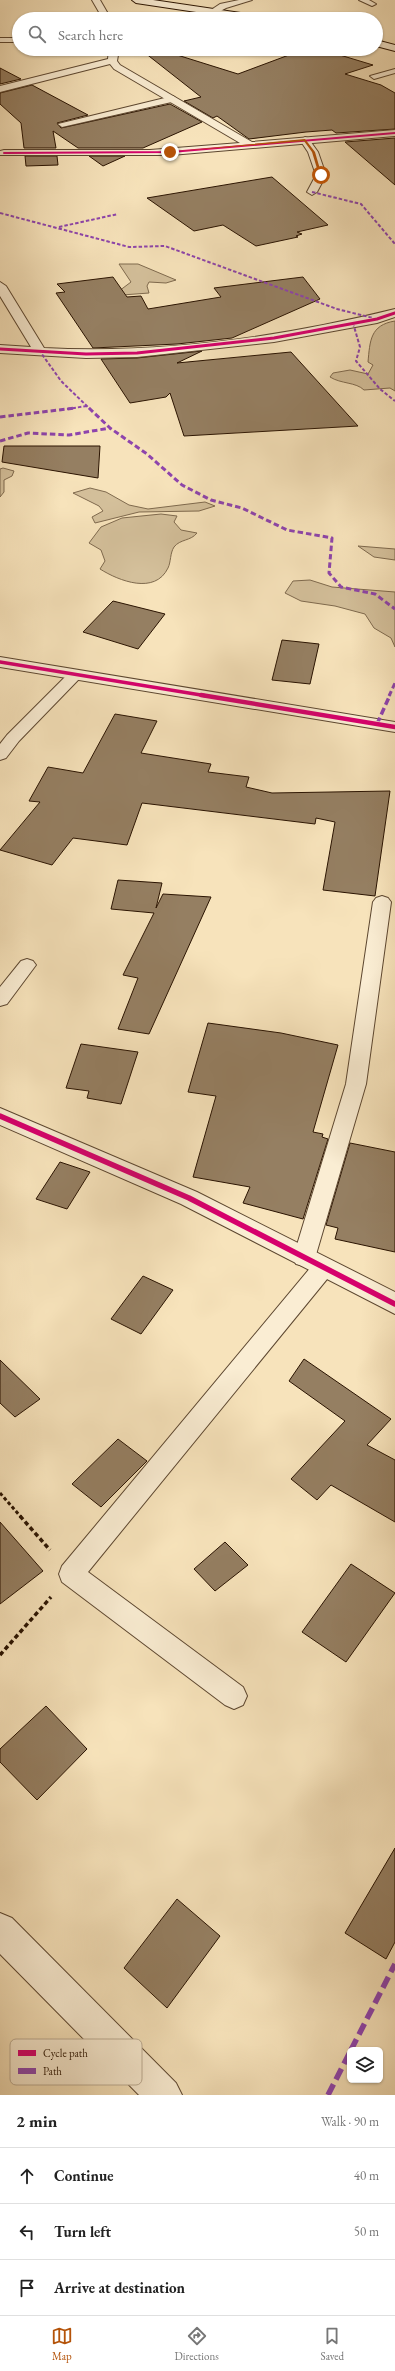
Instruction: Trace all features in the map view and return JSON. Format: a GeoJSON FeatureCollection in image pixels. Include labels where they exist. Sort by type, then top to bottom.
{"type":"FeatureCollection","features":[{"type":"Feature","properties":{"kind":"street"},"geometry":{"type":"LineString","coordinates":[[96,0],[103,12]]}},
{"type":"Feature","properties":{"kind":"street"},"geometry":{"type":"LineString","coordinates":[[136,0],[212,12]]}},
{"type":"Feature","properties":{"kind":"street"},"geometry":{"type":"LineString","coordinates":[[383,45],[395,48]]}},
{"type":"Feature","properties":{"kind":"street"},"geometry":{"type":"LineString","coordinates":[[113,56],[112,61],[117,67],[173,98],[252,146]]}},
{"type":"Feature","properties":{"kind":"street"},"geometry":{"type":"LineString","coordinates":[[0,89],[112,61]]}},
{"type":"Feature","properties":{"kind":"street"},"geometry":{"type":"LineString","coordinates":[[4,153],[170,152],[252,146],[351,134],[395,133]]}},
{"type":"Feature","properties":{"kind":"street"},"geometry":{"type":"LineString","coordinates":[[0,286],[38,350]]}},
{"type":"Feature","properties":{"kind":"street"},"geometry":{"type":"LineString","coordinates":[[0,349],[38,350],[86,354],[137,353],[274,338],[377,319],[395,313]]}},
{"type":"Feature","properties":{"kind":"street"},"geometry":{"type":"LineString","coordinates":[[0,662],[395,727]]}},
{"type":"Feature","properties":{"kind":"street"},"geometry":{"type":"LineString","coordinates":[[0,1116],[189,1198],[395,1304]]}},
{"type":"Feature","properties":{"kind":"street"},"geometry":{"type":"LineString","coordinates":[[0,1930],[108,2039]]}},
{"type":"Feature","properties":{"kind":"street"},"geometry":{"type":"LineString","coordinates":[[142,2073],[164,2095]]}},
{"type":"Feature","properties":{"kind":"lane"},"geometry":{"type":"LineString","coordinates":[[212,12],[223,6],[248,0]]}},
{"type":"Feature","properties":{"kind":"lane"},"geometry":{"type":"LineString","coordinates":[[362,0],[372,4]]}},
{"type":"Feature","properties":{"kind":"lane"},"geometry":{"type":"LineString","coordinates":[[0,40],[12,40]]}},
{"type":"Feature","properties":{"kind":"lane"},"geometry":{"type":"LineString","coordinates":[[374,76],[395,71]]}},
{"type":"Feature","properties":{"kind":"lane"},"geometry":{"type":"LineString","coordinates":[[62,124],[173,98]]}},
{"type":"Feature","properties":{"kind":"lane"},"geometry":{"type":"LineString","coordinates":[[305,140],[313,152],[321,175],[312,192]]}},
{"type":"Feature","properties":{"kind":"lane"},"geometry":{"type":"LineString","coordinates":[[0,755],[13,738],[75,674]]}},
{"type":"Feature","properties":{"kind":"lane"},"geometry":{"type":"LineString","coordinates":[[234,1696],[71,1574],[314,1263],[356,1084],[382,902]]}},
{"type":"Feature","properties":{"kind":"lane"},"geometry":{"type":"LineString","coordinates":[[0,1000],[27,965]]}},
{"type":"Feature","properties":{"kind":"path"},"geometry":{"type":"LineString","coordinates":[[0,1493],[71,1574],[0,1655]]}},
{"type":"Feature","properties":{"kind":"shaded area"},"geometry":{"type":"Polygon","coordinates":[[[119,264],[138,264],[176,280],[166,283],[149,282],[147,286],[149,293],[122,295],[119,291],[131,282],[119,264]]]}},
{"type":"Feature","properties":{"kind":"shaded area"},"geometry":{"type":"Polygon","coordinates":[[[395,321],[395,391],[390,388],[364,390],[361,387],[330,377],[333,373],[350,370],[368,374],[373,365],[368,362],[373,335],[381,326],[395,321]]]}},
{"type":"Feature","properties":{"kind":"shaded area"},"geometry":{"type":"Polygon","coordinates":[[[3,468],[14,471],[12,476],[4,480],[4,492],[0,497],[0,469],[3,468]]]}},
{"type":"Feature","properties":{"kind":"shaded area"},"geometry":{"type":"Polygon","coordinates":[[[90,488],[106,492],[129,505],[148,509],[205,502],[215,506],[199,511],[139,512],[95,523],[92,517],[103,511],[99,506],[73,493],[90,488]]]}},
{"type":"Feature","properties":{"kind":"shaded area"},"geometry":{"type":"Polygon","coordinates":[[[161,514],[177,516],[174,522],[181,530],[197,533],[195,536],[176,544],[172,552],[168,568],[162,576],[155,581],[136,583],[117,578],[100,569],[105,561],[101,550],[89,543],[101,527],[122,518],[161,514]]]}},
{"type":"Feature","properties":{"kind":"shaded area"},"geometry":{"type":"Polygon","coordinates":[[[358,546],[395,549],[395,560],[374,557],[358,546]]]}},
{"type":"Feature","properties":{"kind":"shaded area"},"geometry":{"type":"Polygon","coordinates":[[[310,580],[332,587],[395,592],[395,647],[391,638],[374,628],[365,614],[335,606],[301,601],[285,593],[293,581],[310,580]]]}},
{"type":"Feature","properties":{"kind":"building"},"geometry":{"type":"Polygon","coordinates":[[[149,56],[180,56],[238,74],[286,56],[343,56],[373,65],[345,74],[381,85],[395,93],[395,129],[336,133],[332,130],[249,139],[217,116],[213,118],[184,101],[201,97],[149,56]]]}},
{"type":"Feature","properties":{"kind":"building"},"geometry":{"type":"Polygon","coordinates":[[[0,68],[21,79],[0,84],[0,68]]]}},
{"type":"Feature","properties":{"kind":"building"},"geometry":{"type":"Polygon","coordinates":[[[32,85],[88,115],[57,123],[61,128],[170,104],[202,122],[143,148],[78,148],[53,131],[56,148],[24,148],[21,123],[0,104],[0,93],[32,85]]]}},
{"type":"Feature","properties":{"kind":"building"},"geometry":{"type":"Polygon","coordinates":[[[395,138],[395,185],[345,142],[395,138]]]}},
{"type":"Feature","properties":{"kind":"building"},"geometry":{"type":"Polygon","coordinates":[[[25,156],[57,156],[58,165],[26,166],[25,156]]]}},
{"type":"Feature","properties":{"kind":"building"},"geometry":{"type":"Polygon","coordinates":[[[89,156],[125,156],[103,166],[89,156]]]}},
{"type":"Feature","properties":{"kind":"building"},"geometry":{"type":"Polygon","coordinates":[[[272,177],[328,225],[297,232],[302,234],[296,236],[298,237],[256,246],[223,225],[194,231],[147,198],[272,177]]]}},
{"type":"Feature","properties":{"kind":"building"},"geometry":{"type":"Polygon","coordinates":[[[113,277],[127,297],[141,296],[148,309],[221,297],[214,288],[303,277],[320,299],[232,338],[177,344],[93,348],[56,293],[65,292],[57,284],[113,277]]]}},
{"type":"Feature","properties":{"kind":"building"},"geometry":{"type":"Polygon","coordinates":[[[202,351],[177,363],[291,352],[358,426],[184,436],[170,393],[166,397],[130,403],[101,359],[137,358],[202,351]]]}},
{"type":"Feature","properties":{"kind":"building"},"geometry":{"type":"Polygon","coordinates":[[[4,446],[100,446],[98,478],[2,462],[4,446]]]}},
{"type":"Feature","properties":{"kind":"building"},"geometry":{"type":"Polygon","coordinates":[[[113,601],[165,614],[138,649],[83,632],[113,601]]]}},
{"type":"Feature","properties":{"kind":"building"},"geometry":{"type":"Polygon","coordinates":[[[282,640],[319,644],[310,684],[272,680],[282,640]]]}},
{"type":"Feature","properties":{"kind":"building"},"geometry":{"type":"Polygon","coordinates":[[[115,714],[157,721],[141,753],[211,764],[208,772],[249,777],[246,787],[272,793],[390,791],[375,896],[323,890],[335,822],[316,818],[315,824],[142,803],[127,845],[73,838],[52,865],[0,850],[40,802],[29,801],[48,767],[83,773],[115,714]]]}},
{"type":"Feature","properties":{"kind":"building"},"geometry":{"type":"Polygon","coordinates":[[[118,880],[162,883],[156,908],[163,894],[211,897],[149,1034],[118,1029],[138,978],[123,975],[154,913],[111,909],[118,880]]]}},
{"type":"Feature","properties":{"kind":"building"},"geometry":{"type":"Polygon","coordinates":[[[208,1023],[281,1033],[338,1045],[313,1132],[323,1134],[322,1137],[328,1139],[303,1219],[243,1203],[250,1187],[193,1177],[216,1096],[188,1092],[208,1023]]]}},
{"type":"Feature","properties":{"kind":"building"},"geometry":{"type":"Polygon","coordinates":[[[81,1044],[138,1052],[121,1104],[87,1098],[89,1091],[66,1088],[81,1044]]]}},
{"type":"Feature","properties":{"kind":"building"},"geometry":{"type":"Polygon","coordinates":[[[350,1143],[395,1152],[395,1252],[335,1239],[338,1228],[326,1225],[350,1143]]]}},
{"type":"Feature","properties":{"kind":"building"},"geometry":{"type":"Polygon","coordinates":[[[60,1162],[90,1172],[67,1209],[36,1199],[60,1162]]]}},
{"type":"Feature","properties":{"kind":"building"},"geometry":{"type":"Polygon","coordinates":[[[143,1276],[173,1290],[141,1334],[111,1319],[143,1276]]]}},
{"type":"Feature","properties":{"kind":"building"},"geometry":{"type":"Polygon","coordinates":[[[304,1359],[391,1419],[367,1445],[395,1460],[395,1522],[331,1485],[317,1500],[291,1479],[345,1421],[289,1381],[304,1359]]]}},
{"type":"Feature","properties":{"kind":"building"},"geometry":{"type":"Polygon","coordinates":[[[0,1360],[40,1399],[15,1417],[0,1403],[0,1360]]]}},
{"type":"Feature","properties":{"kind":"building"},"geometry":{"type":"Polygon","coordinates":[[[118,1439],[147,1461],[101,1507],[72,1484],[118,1439]]]}},
{"type":"Feature","properties":{"kind":"building"},"geometry":{"type":"Polygon","coordinates":[[[0,1522],[43,1571],[0,1604],[0,1522]]]}},
{"type":"Feature","properties":{"kind":"building"},"geometry":{"type":"Polygon","coordinates":[[[225,1542],[248,1565],[215,1591],[194,1569],[225,1542]]]}},
{"type":"Feature","properties":{"kind":"building"},"geometry":{"type":"Polygon","coordinates":[[[351,1564],[395,1593],[346,1662],[302,1632],[351,1564]]]}},
{"type":"Feature","properties":{"kind":"building"},"geometry":{"type":"Polygon","coordinates":[[[46,1706],[87,1749],[37,1800],[0,1762],[0,1749],[46,1706]]]}},
{"type":"Feature","properties":{"kind":"building"},"geometry":{"type":"Polygon","coordinates":[[[395,1848],[395,1942],[386,1959],[345,1933],[395,1848]]]}},
{"type":"Feature","properties":{"kind":"building"},"geometry":{"type":"Polygon","coordinates":[[[177,1899],[220,1936],[167,2008],[124,1968],[177,1899]]]}},
{"type":"Feature","properties":{"kind":"marked path"},"geometry":{"type":"LineString","coordinates":[[312,192],[361,204],[370,213],[385,235],[395,244]]}},
{"type":"Feature","properties":{"kind":"marked path"},"geometry":{"type":"LineString","coordinates":[[0,213],[129,247],[165,246],[337,309],[373,318]]}},
{"type":"Feature","properties":{"kind":"marked path"},"geometry":{"type":"LineString","coordinates":[[59,227],[118,214]]}},
{"type":"Feature","properties":{"kind":"marked path"},"geometry":{"type":"LineString","coordinates":[[353,323],[360,347],[356,361],[380,389],[395,401]]}},
{"type":"Feature","properties":{"kind":"marked path"},"geometry":{"type":"LineString","coordinates":[[39,350],[61,381],[110,428],[147,454],[182,485],[211,500],[242,508],[287,530],[332,538],[329,573],[341,587],[375,594],[395,609]]}},
{"type":"Feature","properties":{"kind":"marked path"},"geometry":{"type":"LineString","coordinates":[[0,417],[87,406]]}},
{"type":"Feature","properties":{"kind":"marked path"},"geometry":{"type":"LineString","coordinates":[[0,441],[28,433],[69,435],[110,428]]}},
{"type":"Feature","properties":{"kind":"marked path"},"geometry":{"type":"LineString","coordinates":[[377,724],[395,683]]}},
{"type":"Feature","properties":{"kind":"marked path"},"geometry":{"type":"LineString","coordinates":[[353,2047],[395,1964]]}},
{"type":"Feature","properties":{"kind":"marked path"},"geometry":{"type":"LineString","coordinates":[[328,2095],[347,2058]]}},
{"type":"Feature","properties":{"kind":"cycle path"},"geometry":{"type":"LineString","coordinates":[[4,153],[108,154],[171,152],[227,148],[339,136],[395,133]]}},
{"type":"Feature","properties":{"kind":"cycle path"},"geometry":{"type":"LineString","coordinates":[[0,349],[86,354],[137,353],[274,338],[377,319],[395,313]]}},
{"type":"Feature","properties":{"kind":"cycle path"},"geometry":{"type":"LineString","coordinates":[[0,662],[395,727]]}},
{"type":"Feature","properties":{"kind":"cycle path"},"geometry":{"type":"LineString","coordinates":[[0,1116],[189,1198],[395,1304]]}},
{"type":"Feature","properties":{"kind":"route"},"geometry":{"type":"LineString","coordinates":[[170,152],[260,146],[305,140],[313,152],[321,175]]}}]}
